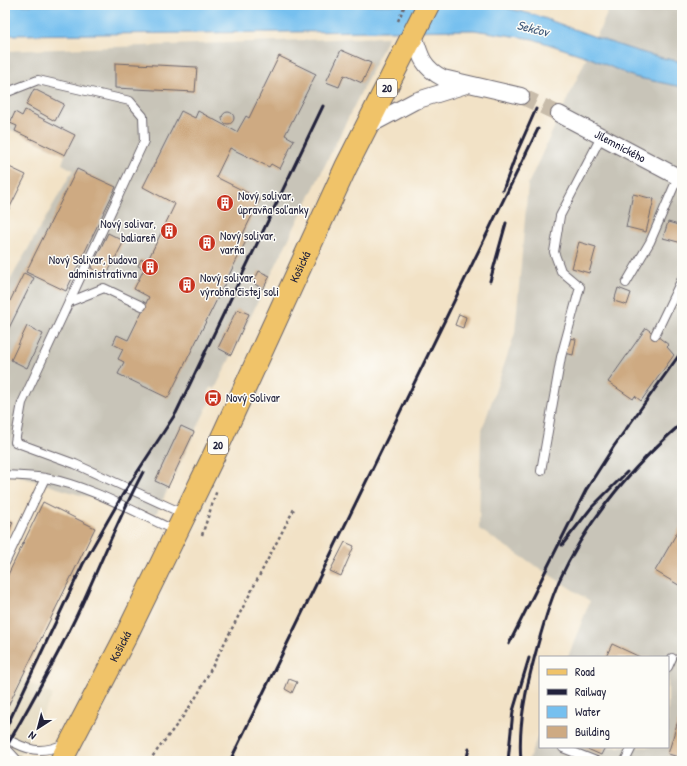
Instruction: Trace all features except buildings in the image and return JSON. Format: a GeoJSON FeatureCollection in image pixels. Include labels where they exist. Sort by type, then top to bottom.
{"type":"FeatureCollection","features":[{"type":"Feature","properties":{"kind":"main road","name":"Košická"},"geometry":{"type":"LineString","coordinates":[[61,761],[181,523],[304,262],[346,167],[413,46],[428,5]]}},
{"type":"Feature","properties":{"kind":"street"},"geometry":{"type":"LineString","coordinates":[[413,46],[427,67],[443,78],[521,96]]}},
{"type":"Feature","properties":{"kind":"street"},"geometry":{"type":"LineString","coordinates":[[368,126],[415,100],[468,84]]}},
{"type":"Feature","properties":{"kind":"street","name":"Jilemnického"},"geometry":{"type":"LineString","coordinates":[[559,114],[602,135],[680,178]]}},
{"type":"Feature","properties":{"kind":"lane"},"geometry":{"type":"LineString","coordinates":[[5,93],[38,80],[130,101],[143,116],[144,141],[22,403],[15,442],[75,464],[181,523]]}},
{"type":"Feature","properties":{"kind":"lane"},"geometry":{"type":"LineString","coordinates":[[541,471],[561,356],[580,287],[561,271],[554,252],[560,216],[602,135]]}},
{"type":"Feature","properties":{"kind":"lane"},"geometry":{"type":"LineString","coordinates":[[626,283],[650,242],[680,178]]}},
{"type":"Feature","properties":{"kind":"lane"},"geometry":{"type":"LineString","coordinates":[[655,335],[682,279]]}},
{"type":"Feature","properties":{"kind":"lane"},"geometry":{"type":"LineString","coordinates":[[69,302],[104,288],[142,306]]}},
{"type":"Feature","properties":{"kind":"lane"},"geometry":{"type":"LineString","coordinates":[[5,475],[44,478],[71,485],[125,507],[181,523]]}},
{"type":"Feature","properties":{"kind":"lane"},"geometry":{"type":"LineString","coordinates":[[5,563],[44,478]]}},
{"type":"Feature","properties":{"kind":"lane"},"geometry":{"type":"LineString","coordinates":[[669,665],[672,658]]}},
{"type":"Feature","properties":{"kind":"lane"},"geometry":{"type":"LineString","coordinates":[[5,738],[36,752],[55,748],[72,741]]}},
{"type":"Feature","properties":{"kind":"lane"},"geometry":{"type":"LineString","coordinates":[[5,746],[18,761]]}},
{"type":"Feature","properties":{"kind":"lane"},"geometry":{"type":"LineString","coordinates":[[563,748],[596,761]]}},
{"type":"Feature","properties":{"kind":"lane"},"geometry":{"type":"LineString","coordinates":[[625,761],[632,748]]}},
{"type":"Feature","properties":{"kind":"path"},"geometry":{"type":"LineString","coordinates":[[149,761],[182,718],[198,694],[295,507]]}},
{"type":"Feature","properties":{"kind":"shaded area"},"geometry":{"type":"Polygon","coordinates":[[[611,5],[682,5],[682,761],[528,761],[539,734],[539,748],[669,748],[669,656],[568,656],[590,601],[479,529],[481,433],[515,333],[528,184],[611,5]]]}},
{"type":"Feature","properties":{"kind":"shaded area"},"geometry":{"type":"Polygon","coordinates":[[[388,37],[215,389],[211,387],[208,394],[212,397],[156,514],[77,494],[5,472],[5,289],[73,170],[62,164],[65,155],[5,127],[5,51],[388,37]]]}},
{"type":"Feature","properties":{"kind":"shaded area"},"geometry":{"type":"Polygon","coordinates":[[[5,670],[53,695],[17,761],[5,761],[5,670]]]}},
{"type":"Feature","properties":{"kind":"water","name":"Sekčov"},"geometry":{"type":"Polygon","coordinates":[[[5,5],[493,5],[535,15],[646,54],[682,62],[682,87],[634,77],[588,57],[533,39],[474,30],[5,35],[5,5]]]}},
{"type":"Feature","properties":{"kind":"tunnel"},"geometry":{"type":"LineString","coordinates":[[521,96],[559,114]]}},
{"type":"Feature","properties":{"kind":"railway"},"geometry":{"type":"LineString","coordinates":[[5,730],[83,564],[123,494],[176,413],[323,106]]}},
{"type":"Feature","properties":{"kind":"railway"},"geometry":{"type":"LineString","coordinates":[[503,190],[517,152],[536,109]]}},
{"type":"Feature","properties":{"kind":"railway"},"geometry":{"type":"LineString","coordinates":[[230,761],[538,129]]}},
{"type":"Feature","properties":{"kind":"railway"},"geometry":{"type":"LineString","coordinates":[[490,281],[506,223]]}},
{"type":"Feature","properties":{"kind":"railway"},"geometry":{"type":"LineString","coordinates":[[509,644],[586,490],[614,446],[682,351]]}},
{"type":"Feature","properties":{"kind":"railway"},"geometry":{"type":"LineString","coordinates":[[521,761],[521,722],[528,684],[545,619],[559,581],[583,537],[612,496],[628,476],[682,423]]}},
{"type":"Feature","properties":{"kind":"railway"},"geometry":{"type":"LineString","coordinates":[[5,749],[64,641],[143,472]]}},
{"type":"Feature","properties":{"kind":"railway"},"geometry":{"type":"LineString","coordinates":[[562,545],[592,507],[627,472]]}},
{"type":"Feature","properties":{"kind":"railway"},"geometry":{"type":"LineString","coordinates":[[508,761],[513,711],[529,658]]}},
{"type":"Feature","properties":{"kind":"railway"},"geometry":{"type":"LineString","coordinates":[[466,761],[469,749]]}},
{"type":"Feature","properties":{"kind":"place","name":"Nový solivar, úpravňa soľanky"},"geometry":{"type":"Point","coordinates":[225,203]}},
{"type":"Feature","properties":{"kind":"place","name":"Nový solivar, baliareň"},"geometry":{"type":"Point","coordinates":[169,231]}},
{"type":"Feature","properties":{"kind":"place","name":"Nový solivar, varňa"},"geometry":{"type":"Point","coordinates":[207,243]}},
{"type":"Feature","properties":{"kind":"place","name":"Nový Solivar, budova administratívna"},"geometry":{"type":"Point","coordinates":[150,267]}},
{"type":"Feature","properties":{"kind":"place","name":"Nový solivar, výrobňa čistej soli"},"geometry":{"type":"Point","coordinates":[187,285]}},
{"type":"Feature","properties":{"kind":"place","name":"Nový Solivar"},"geometry":{"type":"Point","coordinates":[213,398]}}]}
